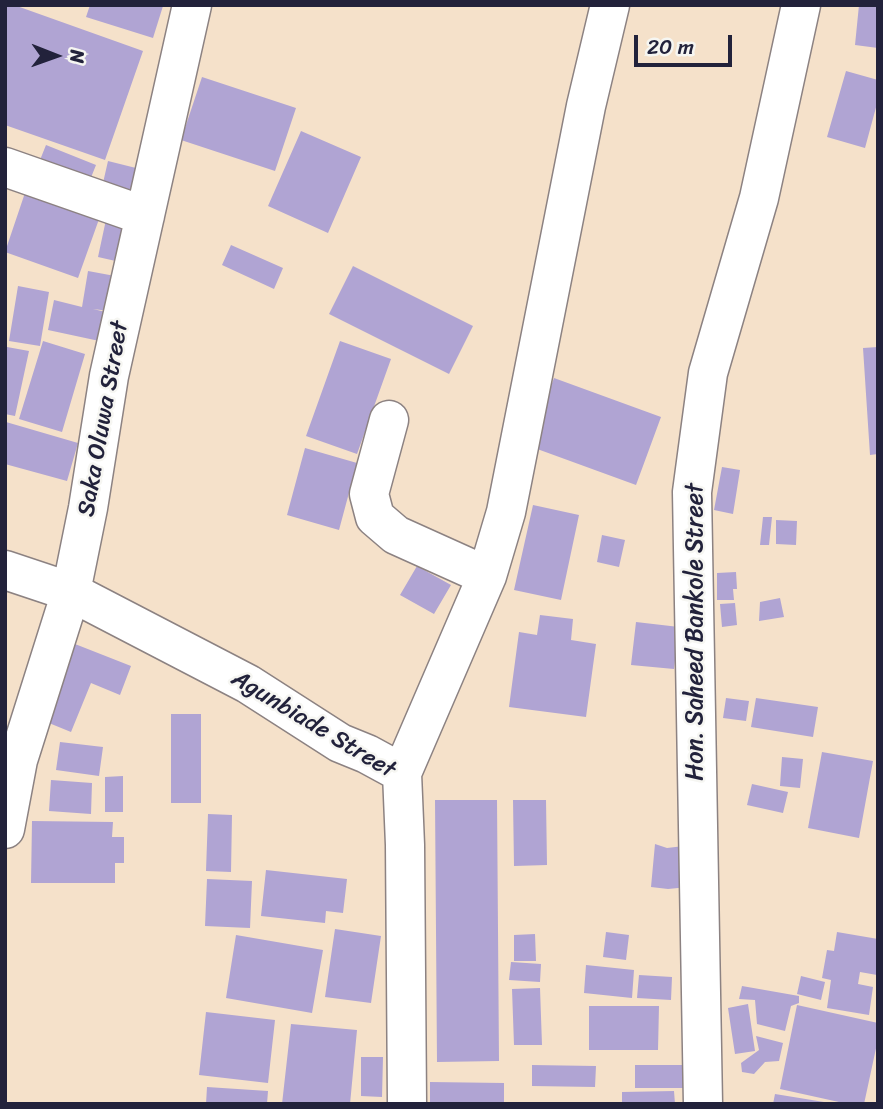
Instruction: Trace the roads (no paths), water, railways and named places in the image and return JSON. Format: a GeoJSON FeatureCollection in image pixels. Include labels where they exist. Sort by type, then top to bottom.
{"type":"FeatureCollection","features":[{"type":"Feature","properties":{"kind":"street","name":"Saka Oluwa Street"},"geometry":{"type":"LineString","coordinates":[[5,829],[18,761],[71,592],[88,508],[109,376],[192,5]]}},
{"type":"Feature","properties":{"kind":"street"},"geometry":{"type":"LineString","coordinates":[[402,773],[487,576],[506,512],[586,106],[610,5]]}},
{"type":"Feature","properties":{"kind":"street","name":"Hon. Saheed Bankole Street"},"geometry":{"type":"LineString","coordinates":[[703,1104],[692,492],[709,373],[759,198],[801,5]]}},
{"type":"Feature","properties":{"kind":"street"},"geometry":{"type":"LineString","coordinates":[[5,167],[145,216]]}},
{"type":"Feature","properties":{"kind":"street"},"geometry":{"type":"LineString","coordinates":[[389,420],[369,494],[375,517],[396,535],[487,576]]}},
{"type":"Feature","properties":{"kind":"street","name":"Agunbiade Street"},"geometry":{"type":"LineString","coordinates":[[5,570],[71,592],[248,684],[340,743],[402,773],[407,1104]]}}]}
